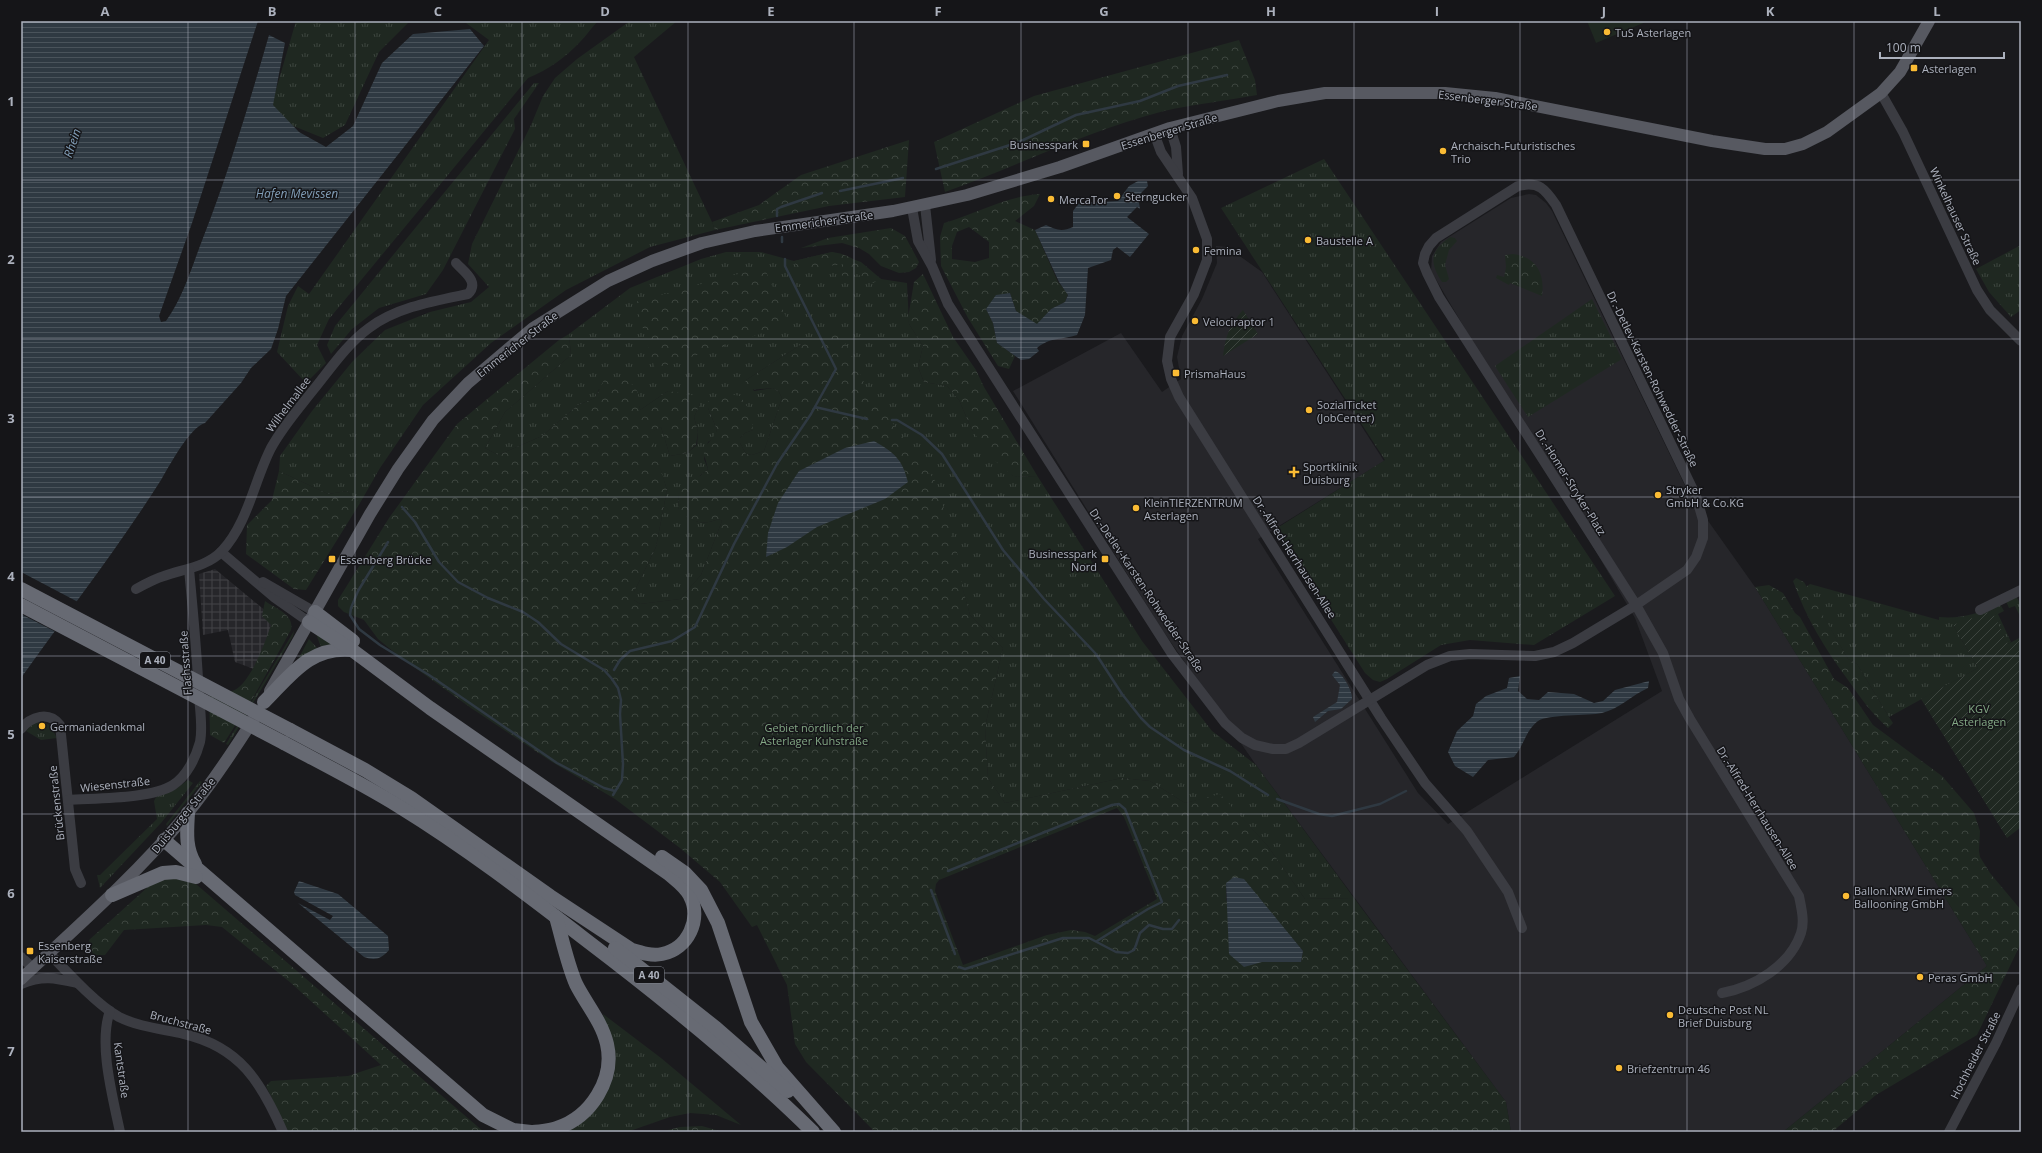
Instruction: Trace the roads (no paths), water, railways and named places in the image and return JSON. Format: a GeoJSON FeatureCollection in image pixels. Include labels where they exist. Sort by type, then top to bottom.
{"type":"FeatureCollection","features":[{"type":"Feature","properties":{"kind":"highway","name":"A 40"},"geometry":{"type":"LineString","coordinates":[[21,590],[287,737],[399,806],[467,851],[556,917],[712,1039],[771,1091],[813,1132]]}},
{"type":"Feature","properties":{"kind":"highway","name":"A 40"},"geometry":{"type":"LineString","coordinates":[[21,605],[287,737],[365,770],[410,798],[456,829],[620,952],[716,1028],[834,1132]]}},
{"type":"Feature","properties":{"kind":"highway"},"geometry":{"type":"LineString","coordinates":[[312,617],[352,650],[463,731],[669,874],[682,885],[690,896],[694,916],[690,933],[679,947],[662,954],[646,954],[632,950],[550,896],[456,829]]}},
{"type":"Feature","properties":{"kind":"highway"},"geometry":{"type":"LineString","coordinates":[[312,617],[517,763],[685,873],[701,890],[711,907],[718,923],[751,1022],[777,1067],[834,1132]]}},
{"type":"Feature","properties":{"kind":"highway"},"geometry":{"type":"LineString","coordinates":[[264,702],[311,658],[331,649],[352,650]]}},
{"type":"Feature","properties":{"kind":"highway"},"geometry":{"type":"LineString","coordinates":[[188,813],[186,840],[188,850],[197,873]]}},
{"type":"Feature","properties":{"kind":"highway"},"geometry":{"type":"LineString","coordinates":[[162,843],[483,1115],[513,1130],[532,1132],[556,1128],[571,1122],[587,1110],[598,1096],[605,1080],[608,1063],[607,1044],[602,1027],[576,983],[556,917]]}},
{"type":"Feature","properties":{"kind":"highway"},"geometry":{"type":"LineString","coordinates":[[112,895],[163,873],[197,873]]}},
{"type":"Feature","properties":{"kind":"main road","name":"Essenberger Straße"},"geometry":{"type":"LineString","coordinates":[[1060,167],[1170,128],[1278,100],[1325,93],[1445,93],[1511,101],[1765,150],[1785,150],[1803,144],[1827,132],[1881,93],[1900,72],[1929,21]]}},
{"type":"Feature","properties":{"kind":"main road","name":"Emmericher Straße"},"geometry":{"type":"LineString","coordinates":[[312,617],[398,469],[433,420],[468,383],[501,354],[559,310],[608,281],[652,261],[702,243],[754,231],[912,208],[998,187],[1060,167]]}},
{"type":"Feature","properties":{"kind":"main road","name":"Duisburger Straße"},"geometry":{"type":"LineString","coordinates":[[21,979],[112,895],[162,843],[188,813],[236,747],[264,702],[312,617]]}},
{"type":"Feature","properties":{"kind":"street","name":"Winkelhauser Straße"},"geometry":{"type":"LineString","coordinates":[[1881,93],[1903,132],[1977,290],[1990,310],[2021,341]]}},
{"type":"Feature","properties":{"kind":"street","name":"Dr.-Alfred-Herrhausen-Allee"},"geometry":{"type":"LineString","coordinates":[[1170,128],[1176,147],[1178,176]]}},
{"type":"Feature","properties":{"kind":"street","name":"Dr.-Alfred-Herrhausen-Allee"},"geometry":{"type":"LineString","coordinates":[[1154,133],[1161,152],[1192,198],[1207,239],[1207,260],[1194,294],[1170,337],[1167,361],[1171,379],[1179,397],[1370,700],[1425,783],[1467,831],[1507,891],[1522,928]]}},
{"type":"Feature","properties":{"kind":"street","name":"Dr.-Detlev-Karsten-Rohwedder-Straße"},"geometry":{"type":"LineString","coordinates":[[912,208],[918,241],[932,266],[948,304],[999,387],[1172,654],[1225,722],[1242,738],[1255,745],[1273,749],[1286,749],[1314,736],[1427,665],[1450,656],[1470,654],[1535,656],[1554,652],[1573,643],[1636,605],[1687,570],[1696,557],[1703,538],[1703,520],[1696,496],[1556,205],[1547,192],[1540,186],[1530,183],[1518,186],[1436,238],[1424,254],[1426,273],[1439,297],[1486,370]]}},
{"type":"Feature","properties":{"kind":"street","name":"Dr.-Detlev-Karsten-Rohwedder-Straße"},"geometry":{"type":"LineString","coordinates":[[925,205],[932,266]]}},
{"type":"Feature","properties":{"kind":"street","name":"Wilhelmallee"},"geometry":{"type":"LineString","coordinates":[[136,589],[163,576],[189,569],[209,561],[221,552],[236,530],[271,448],[286,424],[333,365],[356,339],[369,328],[400,311],[435,301],[468,294],[472,290],[473,284],[470,278],[456,263]]}},
{"type":"Feature","properties":{"kind":"street","name":"Dr.-Homer-Stryker-Platz"},"geometry":{"type":"LineString","coordinates":[[1486,370],[1636,605]]}},
{"type":"Feature","properties":{"kind":"street"},"geometry":{"type":"LineString","coordinates":[[221,552],[254,578],[275,598],[312,617]]}},
{"type":"Feature","properties":{"kind":"street","name":"Flachsstraße"},"geometry":{"type":"LineString","coordinates":[[189,569],[198,656],[201,724],[200,741],[196,754]]}},
{"type":"Feature","properties":{"kind":"street"},"geometry":{"type":"LineString","coordinates":[[1980,610],[2021,590]]}},
{"type":"Feature","properties":{"kind":"street","name":"Dr.-Alfred-Herrhausen-Allee"},"geometry":{"type":"LineString","coordinates":[[1636,605],[1663,653],[1679,699],[1690,720],[1799,896],[1802,914],[1802,932],[1788,956],[1771,971],[1752,984],[1737,990],[1722,993]]}},
{"type":"Feature","properties":{"kind":"street","name":"Brückenstraße"},"geometry":{"type":"LineString","coordinates":[[21,729],[31,719],[40,716],[56,720],[60,725],[75,869],[81,884]]}},
{"type":"Feature","properties":{"kind":"street","name":"Wiesenstraße"},"geometry":{"type":"LineString","coordinates":[[68,800],[149,793],[162,790],[173,785],[184,776],[196,754]]}},
{"type":"Feature","properties":{"kind":"street","name":"Bruchstraße"},"geometry":{"type":"LineString","coordinates":[[49,953],[107,1008],[134,1022],[204,1039],[233,1055],[254,1079],[267,1100],[283,1132]]}},
{"type":"Feature","properties":{"kind":"street"},"geometry":{"type":"LineString","coordinates":[[21,958],[33,968]]}},
{"type":"Feature","properties":{"kind":"street"},"geometry":{"type":"LineString","coordinates":[[21,984],[41,977],[57,978],[80,984]]}},
{"type":"Feature","properties":{"kind":"street","name":"Hochheider Straße"},"geometry":{"type":"LineString","coordinates":[[1949,1132],[1996,1042],[2021,989]]}},
{"type":"Feature","properties":{"kind":"street","name":"Kantstraße"},"geometry":{"type":"LineString","coordinates":[[107,1008],[105,1033],[109,1078],[120,1132]]}},
{"type":"Feature","properties":{"kind":"water"},"geometry":{"type":"Polygon","coordinates":[[[21,21],[258,21],[192,223],[159,316],[161,322],[166,321],[178,301],[191,270],[230,163],[269,35],[285,43],[273,105],[299,132],[326,147],[353,126],[382,63],[413,34],[470,29],[484,46],[286,296],[278,329],[271,349],[251,368],[241,383],[205,423],[199,426],[186,439],[128,530],[21,678],[21,21]]]}},
{"type":"Feature","properties":{"kind":"water"},"geometry":{"type":"Polygon","coordinates":[[[1138,181],[1147,181],[1148,186],[1138,196],[1140,209],[1137,207],[1127,217],[1149,234],[1130,257],[1117,247],[1113,250],[1111,260],[1088,268],[1085,315],[1077,335],[1056,339],[1042,344],[1037,348],[1039,351],[1029,359],[1021,360],[997,343],[993,323],[986,309],[996,295],[1010,293],[1016,311],[1037,324],[1051,309],[1065,302],[1068,295],[1059,282],[1035,230],[1046,225],[1059,230],[1066,230],[1073,227],[1073,211],[1079,203],[1118,201],[1129,186],[1138,181]]]}},
{"type":"Feature","properties":{"kind":"water"},"geometry":{"type":"Polygon","coordinates":[[[874,441],[897,457],[906,474],[908,482],[885,499],[817,527],[787,547],[766,557],[768,533],[778,503],[799,471],[845,448],[874,441]]]}},
{"type":"Feature","properties":{"kind":"water"},"geometry":{"type":"Polygon","coordinates":[[[1335,671],[1341,675],[1346,682],[1351,691],[1352,699],[1341,709],[1328,711],[1315,722],[1313,717],[1337,702],[1340,685],[1332,675],[1335,671]]]}},
{"type":"Feature","properties":{"kind":"water"},"geometry":{"type":"Polygon","coordinates":[[[1520,676],[1518,691],[1527,699],[1539,700],[1548,692],[1574,694],[1594,703],[1603,701],[1615,690],[1649,681],[1648,688],[1608,711],[1596,714],[1550,717],[1538,721],[1528,733],[1514,757],[1488,760],[1473,777],[1455,766],[1448,752],[1457,731],[1473,716],[1476,704],[1486,696],[1507,688],[1509,678],[1520,676]]]}},
{"type":"Feature","properties":{"kind":"water"},"geometry":{"type":"Polygon","coordinates":[[[1234,877],[1244,879],[1303,951],[1301,962],[1262,962],[1244,967],[1229,954],[1226,883],[1234,877]]]}},
{"type":"Feature","properties":{"kind":"water"},"geometry":{"type":"Polygon","coordinates":[[[299,881],[338,894],[388,936],[389,950],[375,959],[364,957],[298,903],[330,920],[333,916],[295,895],[294,892],[299,881]]]}},
{"type":"Feature","properties":{"kind":"waterway"},"geometry":{"type":"LineString","coordinates":[[936,169],[1019,142],[1076,115],[1140,101],[1178,86],[1227,75]]}},
{"type":"Feature","properties":{"kind":"waterway"},"geometry":{"type":"LineString","coordinates":[[840,191],[903,178]]}},
{"type":"Feature","properties":{"kind":"waterway"},"geometry":{"type":"LineString","coordinates":[[777,216],[777,209],[822,193]]}},
{"type":"Feature","properties":{"kind":"waterway"},"geometry":{"type":"LineString","coordinates":[[782,237],[782,242]]}},
{"type":"Feature","properties":{"kind":"waterway"},"geometry":{"type":"LineString","coordinates":[[614,670],[620,660],[630,651],[672,641],[695,627],[734,544],[777,464],[811,414],[836,369],[785,266],[785,259]]}},
{"type":"Feature","properties":{"kind":"waterway"},"geometry":{"type":"LineString","coordinates":[[815,407],[867,419]]}},
{"type":"Feature","properties":{"kind":"waterway"},"geometry":{"type":"LineString","coordinates":[[892,420],[897,420],[922,435],[942,454],[1003,550],[1044,599],[1096,654],[1122,694],[1150,727],[1184,750],[1230,771],[1268,795]]}},
{"type":"Feature","properties":{"kind":"waterway"},"geometry":{"type":"LineString","coordinates":[[402,507],[415,522],[439,562],[458,582],[488,598],[523,612],[538,622],[561,644],[604,670],[612,679],[618,688],[621,700],[620,714],[623,764],[622,780],[613,795]]}},
{"type":"Feature","properties":{"kind":"waterway"},"geometry":{"type":"LineString","coordinates":[[388,542],[358,591],[351,608],[350,615],[359,629],[380,645],[429,675],[557,763],[604,788],[615,791]]}},
{"type":"Feature","properties":{"kind":"waterway"},"geometry":{"type":"LineString","coordinates":[[1277,799],[1319,814],[1332,816],[1380,804],[1406,791]]}},
{"type":"Feature","properties":{"kind":"waterway"},"geometry":{"type":"LineString","coordinates":[[948,871],[1112,805],[1119,804],[1125,809],[1162,902],[1148,909],[1097,941]]}},
{"type":"Feature","properties":{"kind":"waterway"},"geometry":{"type":"LineString","coordinates":[[931,890],[955,954]]}},
{"type":"Feature","properties":{"kind":"waterway"},"geometry":{"type":"LineString","coordinates":[[959,967],[965,969],[1063,938],[1089,938],[1116,952],[1128,953],[1134,950],[1140,933],[1149,925],[1163,929],[1172,929],[1179,920]]}},
{"type":"Feature","properties":{"kind":"place","name":"TuS Asterlagen"},"geometry":{"type":"Point","coordinates":[1607,32]}},
{"type":"Feature","properties":{"kind":"place","name":"Asterlagen"},"geometry":{"type":"Point","coordinates":[1914,68]}},
{"type":"Feature","properties":{"kind":"place","name":"Businesspark"},"geometry":{"type":"Point","coordinates":[1086,144]}},
{"type":"Feature","properties":{"kind":"place","name":"Archaisch-Futuristisches Trio"},"geometry":{"type":"Point","coordinates":[1443,151]}},
{"type":"Feature","properties":{"kind":"place","name":"Sterngucker"},"geometry":{"type":"Point","coordinates":[1117,196]}},
{"type":"Feature","properties":{"kind":"place","name":"MercaTor"},"geometry":{"type":"Point","coordinates":[1051,199]}},
{"type":"Feature","properties":{"kind":"place","name":"Baustelle A"},"geometry":{"type":"Point","coordinates":[1308,240]}},
{"type":"Feature","properties":{"kind":"place","name":"Femina"},"geometry":{"type":"Point","coordinates":[1196,250]}},
{"type":"Feature","properties":{"kind":"place","name":"Velociraptor 1"},"geometry":{"type":"Point","coordinates":[1195,321]}},
{"type":"Feature","properties":{"kind":"place","name":"PrismaHaus"},"geometry":{"type":"Point","coordinates":[1176,373]}},
{"type":"Feature","properties":{"kind":"place","name":"SozialTicket (JobCenter)"},"geometry":{"type":"Point","coordinates":[1309,410]}},
{"type":"Feature","properties":{"kind":"place","name":"Sportklinik Duisburg"},"geometry":{"type":"Point","coordinates":[1294,472]}},
{"type":"Feature","properties":{"kind":"place","name":"Stryker GmbH & Co.KG"},"geometry":{"type":"Point","coordinates":[1658,495]}},
{"type":"Feature","properties":{"kind":"place","name":"KleinTIERZENTRUM Asterlagen"},"geometry":{"type":"Point","coordinates":[1136,508]}},
{"type":"Feature","properties":{"kind":"place","name":"Essenberg Brücke"},"geometry":{"type":"Point","coordinates":[332,559]}},
{"type":"Feature","properties":{"kind":"place","name":"Businesspark Nord"},"geometry":{"type":"Point","coordinates":[1105,559]}},
{"type":"Feature","properties":{"kind":"place","name":"Germaniadenkmal"},"geometry":{"type":"Point","coordinates":[42,726]}},
{"type":"Feature","properties":{"kind":"place","name":"Ballon.NRW Eimers Ballooning GmbH"},"geometry":{"type":"Point","coordinates":[1846,896]}},
{"type":"Feature","properties":{"kind":"place","name":"Essenberg Kaiserstraße"},"geometry":{"type":"Point","coordinates":[30,951]}},
{"type":"Feature","properties":{"kind":"place","name":"Peras GmbH"},"geometry":{"type":"Point","coordinates":[1920,977]}},
{"type":"Feature","properties":{"kind":"place","name":"Deutsche Post NL Brief Duisburg"},"geometry":{"type":"Point","coordinates":[1670,1015]}},
{"type":"Feature","properties":{"kind":"place","name":"Briefzentrum 46"},"geometry":{"type":"Point","coordinates":[1619,1068]}},
{"type":"Feature","properties":{"kind":"water label","name":"Rhein"},"geometry":{"type":"Point","coordinates":[72,143]}},
{"type":"Feature","properties":{"kind":"water label","name":"Hafen Mevissen"},"geometry":{"type":"Point","coordinates":[297,193]}},
{"type":"Feature","properties":{"kind":"park label","name":"KGV Asterlagen"},"geometry":{"type":"Point","coordinates":[1979,714]}},
{"type":"Feature","properties":{"kind":"park label","name":"Gebiet nördlich der Asterlager Kuhstraße"},"geometry":{"type":"Point","coordinates":[814,733]}}]}
